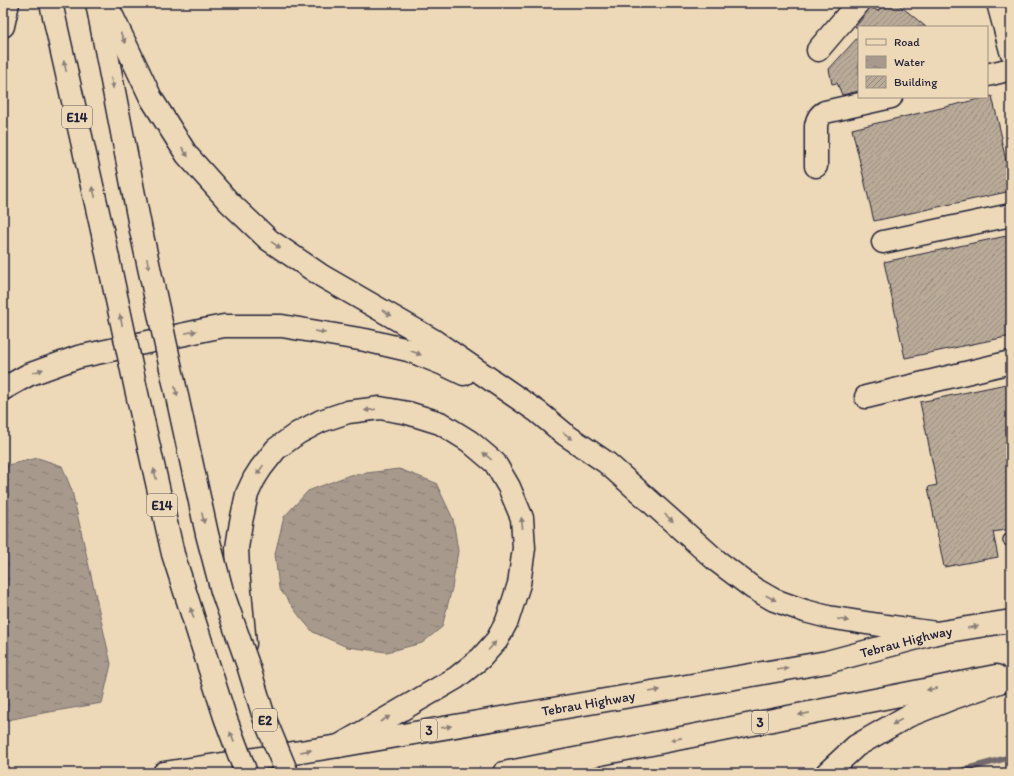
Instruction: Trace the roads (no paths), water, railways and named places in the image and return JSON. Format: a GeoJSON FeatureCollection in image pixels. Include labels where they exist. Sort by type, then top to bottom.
{"type":"FeatureCollection","features":[{"type":"Feature","properties":{"kind":"main road"},"geometry":{"type":"LineString","coordinates":[[3,26],[8,3]]}},
{"type":"Feature","properties":{"kind":"main road","name":"E14"},"geometry":{"type":"LineString","coordinates":[[51,3],[173,554],[224,717],[246,773]]}},
{"type":"Feature","properties":{"kind":"main road","name":"E14"},"geometry":{"type":"LineString","coordinates":[[97,3],[140,226],[207,534],[222,591],[248,665]]}},
{"type":"Feature","properties":{"kind":"main road"},"geometry":{"type":"LineString","coordinates":[[106,3],[151,98],[187,156],[229,202],[269,240],[315,271],[433,340],[538,412],[566,435],[607,463],[717,561],[753,588],[774,600],[828,617],[936,633]]}},
{"type":"Feature","properties":{"kind":"main road"},"geometry":{"type":"LineString","coordinates":[[818,50],[858,3]]}},
{"type":"Feature","properties":{"kind":"main road"},"geometry":{"type":"LineString","coordinates":[[998,3],[1011,51]]}},
{"type":"Feature","properties":{"kind":"main road"},"geometry":{"type":"LineString","coordinates":[[988,75],[1011,69]]}},
{"type":"Feature","properties":{"kind":"main road"},"geometry":{"type":"LineString","coordinates":[[816,166],[817,122],[821,114],[888,98]]}},
{"type":"Feature","properties":{"kind":"main road"},"geometry":{"type":"LineString","coordinates":[[883,242],[1011,215]]}},
{"type":"Feature","properties":{"kind":"main road"},"geometry":{"type":"LineString","coordinates":[[3,389],[28,375],[78,357],[224,326],[282,326],[365,340],[408,350],[443,364],[538,412]]}},
{"type":"Feature","properties":{"kind":"main road"},"geometry":{"type":"LineString","coordinates":[[866,397],[1011,362]]}},
{"type":"Feature","properties":{"kind":"main road"},"geometry":{"type":"LineString","coordinates":[[248,665],[237,548],[241,522],[248,494],[254,479],[261,468],[276,450],[298,433],[321,421],[348,412],[380,408],[408,413],[440,423],[469,441],[495,463],[509,488],[522,518],[524,548],[519,584],[507,621],[497,640],[481,658],[456,678],[339,746]]}},
{"type":"Feature","properties":{"kind":"main road","name":"Tebrau Highway"},"geometry":{"type":"LineString","coordinates":[[164,773],[339,746],[827,662],[936,633],[1011,621]]}},
{"type":"Feature","properties":{"kind":"main road","name":"E2"},"geometry":{"type":"LineString","coordinates":[[248,665],[264,717],[287,773]]}},
{"type":"Feature","properties":{"kind":"main road","name":"3"},"geometry":{"type":"LineString","coordinates":[[512,773],[1011,673]]}},
{"type":"Feature","properties":{"kind":"main road"},"geometry":{"type":"LineString","coordinates":[[827,773],[856,746],[908,716],[953,698],[1011,678]]}},
{"type":"Feature","properties":{"kind":"water"},"geometry":{"type":"Polygon","coordinates":[[[38,458],[62,466],[72,491],[111,664],[102,703],[3,721],[3,466],[38,458]]]}},
{"type":"Feature","properties":{"kind":"water"},"geometry":{"type":"Polygon","coordinates":[[[399,469],[436,483],[453,519],[458,551],[452,588],[442,627],[422,643],[387,652],[347,647],[313,632],[279,588],[275,554],[284,517],[308,491],[350,475],[399,469]]]}},
{"type":"Feature","properties":{"kind":"waterway"},"geometry":{"type":"LineString","coordinates":[[957,773],[966,769],[1011,757]]}}]}
